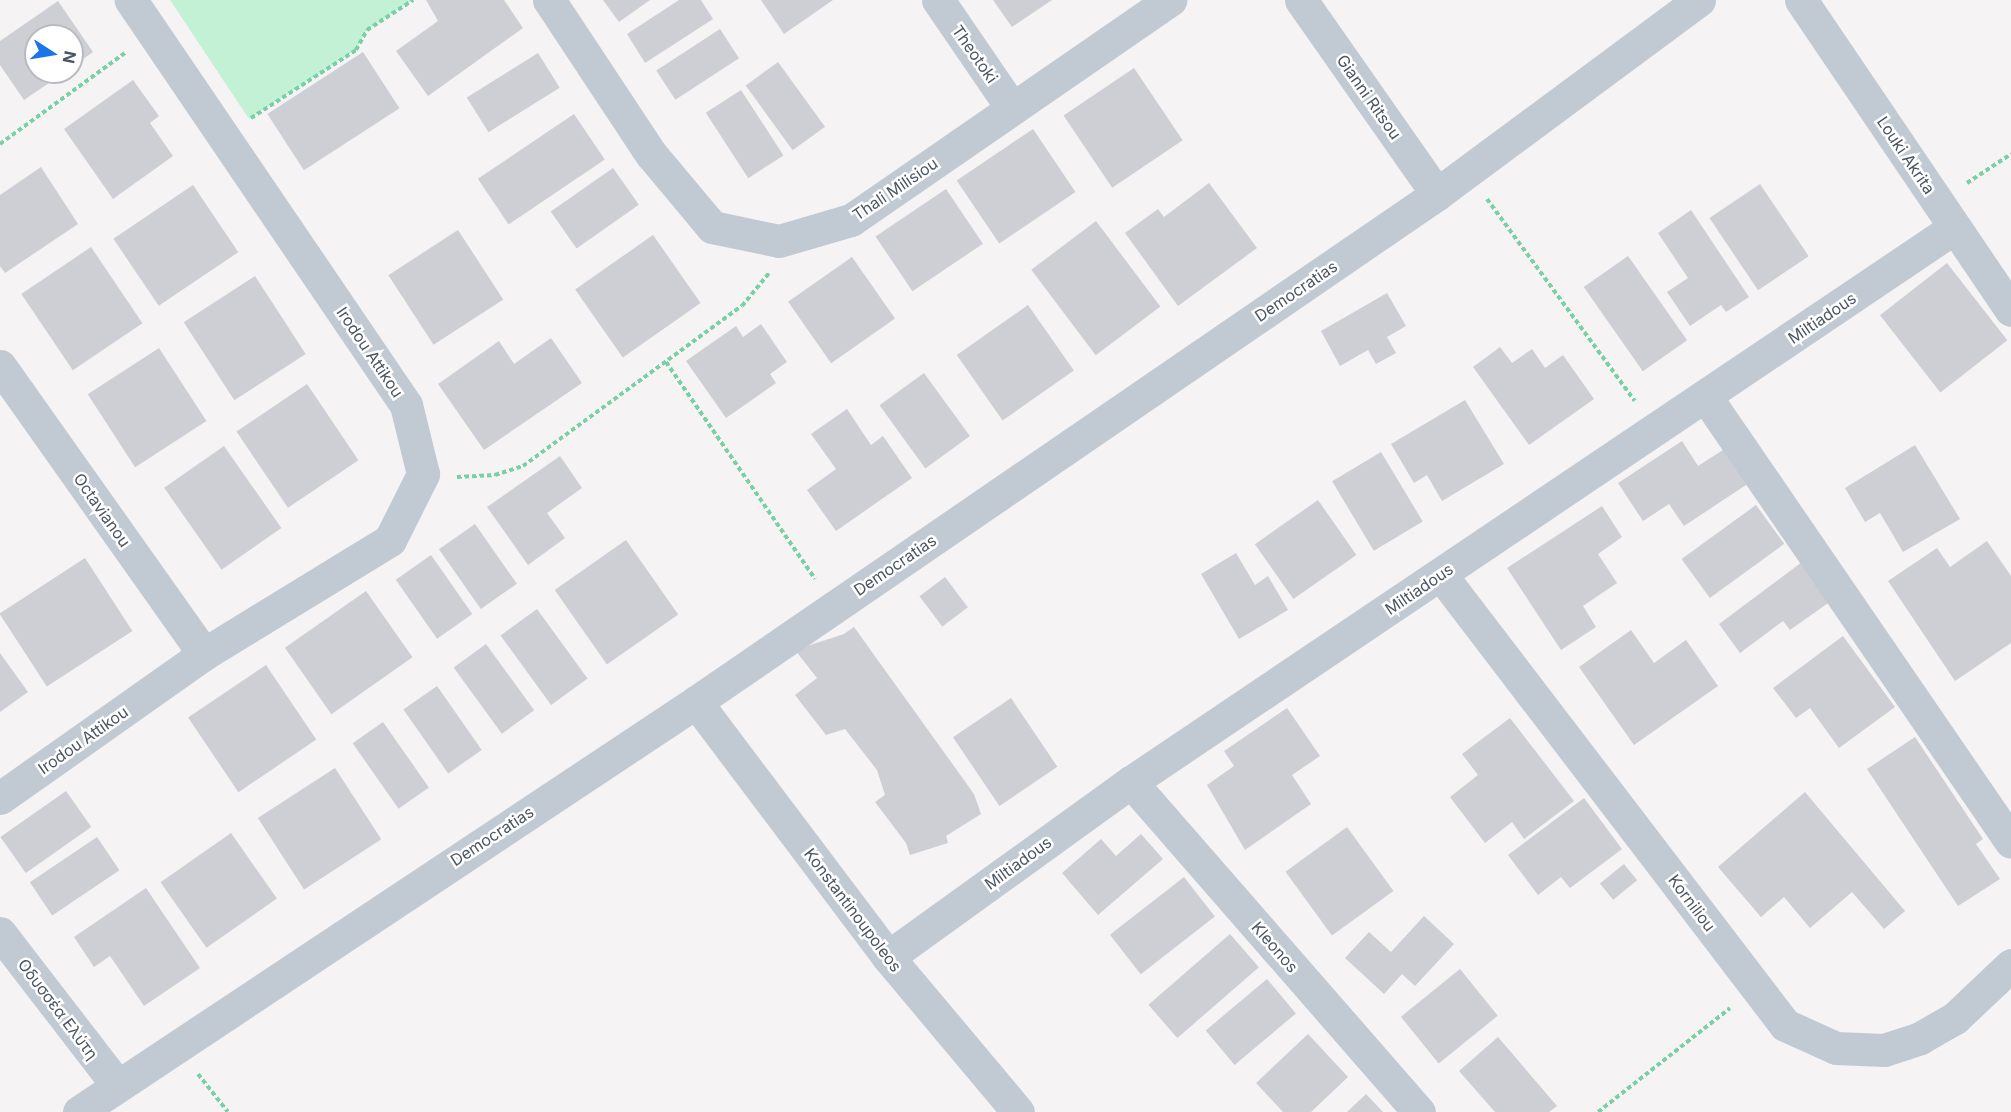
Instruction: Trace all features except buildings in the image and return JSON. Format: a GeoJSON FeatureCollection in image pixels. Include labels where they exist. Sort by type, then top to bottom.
{"type":"FeatureCollection","features":[{"type":"Feature","properties":{"kind":"street","name":"Irodou Attikou"},"geometry":{"type":"LineString","coordinates":[[0,798],[204,654],[390,540],[423,474],[406,405],[131,0]]}},
{"type":"Feature","properties":{"kind":"street","name":"Thali Milisiou"},"geometry":{"type":"LineString","coordinates":[[549,0],[651,154],[712,227],[779,241],[851,220],[1170,0]]}},
{"type":"Feature","properties":{"kind":"street","name":"Theotoki"},"geometry":{"type":"LineString","coordinates":[[938,0],[1012,108]]}},
{"type":"Feature","properties":{"kind":"street","name":"Gianni Ritsou"},"geometry":{"type":"LineString","coordinates":[[1301,0],[1437,194]]}},
{"type":"Feature","properties":{"kind":"street","name":"Democratias"},"geometry":{"type":"LineString","coordinates":[[79,1112],[176,1045],[696,702],[1437,194],[1699,0]]}},
{"type":"Feature","properties":{"kind":"street","name":"Louki Akrita"},"geometry":{"type":"LineString","coordinates":[[1801,0],[2011,310]]}},
{"type":"Feature","properties":{"kind":"street","name":"Miltiadous"},"geometry":{"type":"LineString","coordinates":[[888,957],[1131,782],[1706,397],[1946,215]]}},
{"type":"Feature","properties":{"kind":"street","name":"Octavianou"},"geometry":{"type":"LineString","coordinates":[[0,366],[204,654]]}},
{"type":"Feature","properties":{"kind":"street"},"geometry":{"type":"LineString","coordinates":[[1706,397],[2011,842]]}},
{"type":"Feature","properties":{"kind":"street","name":"Korniliou"},"geometry":{"type":"LineString","coordinates":[[1441,575],[1785,1025],[1811,1039],[1836,1048],[1884,1050],[1920,1038],[1955,1018],[2011,965]]}},
{"type":"Feature","properties":{"kind":"street","name":"Konstantinoupoleos"},"geometry":{"type":"LineString","coordinates":[[696,702],[888,957],[1018,1112]]}},
{"type":"Feature","properties":{"kind":"street","name":"Kleonos"},"geometry":{"type":"LineString","coordinates":[[1131,782],[1419,1112]]}},
{"type":"Feature","properties":{"kind":"street","name":"Οδυσσέα Ελύτη"},"geometry":{"type":"LineString","coordinates":[[0,933],[117,1085]]}},
{"type":"Feature","properties":{"kind":"path"},"geometry":{"type":"LineString","coordinates":[[224,135],[356,50],[366,30],[413,0]]}},
{"type":"Feature","properties":{"kind":"path"},"geometry":{"type":"LineString","coordinates":[[0,144],[153,32]]}},
{"type":"Feature","properties":{"kind":"path"},"geometry":{"type":"LineString","coordinates":[[1946,215],[2011,154]]}},
{"type":"Feature","properties":{"kind":"path"},"geometry":{"type":"LineString","coordinates":[[1467,172],[1656,430]]}},
{"type":"Feature","properties":{"kind":"path"},"geometry":{"type":"LineString","coordinates":[[423,474],[468,478],[523,466],[742,306],[767,280],[779,241]]}},
{"type":"Feature","properties":{"kind":"path"},"geometry":{"type":"LineString","coordinates":[[666,362],[835,607]]}},
{"type":"Feature","properties":{"kind":"path"},"geometry":{"type":"LineString","coordinates":[[1598,1112],[1756,987]]}},
{"type":"Feature","properties":{"kind":"path"},"geometry":{"type":"LineString","coordinates":[[176,1045],[228,1112]]}},
{"type":"Feature","properties":{"kind":"green space"},"geometry":{"type":"Polygon","coordinates":[[[170,0],[413,0],[367,30],[356,50],[249,119],[170,0]]]}}]}
